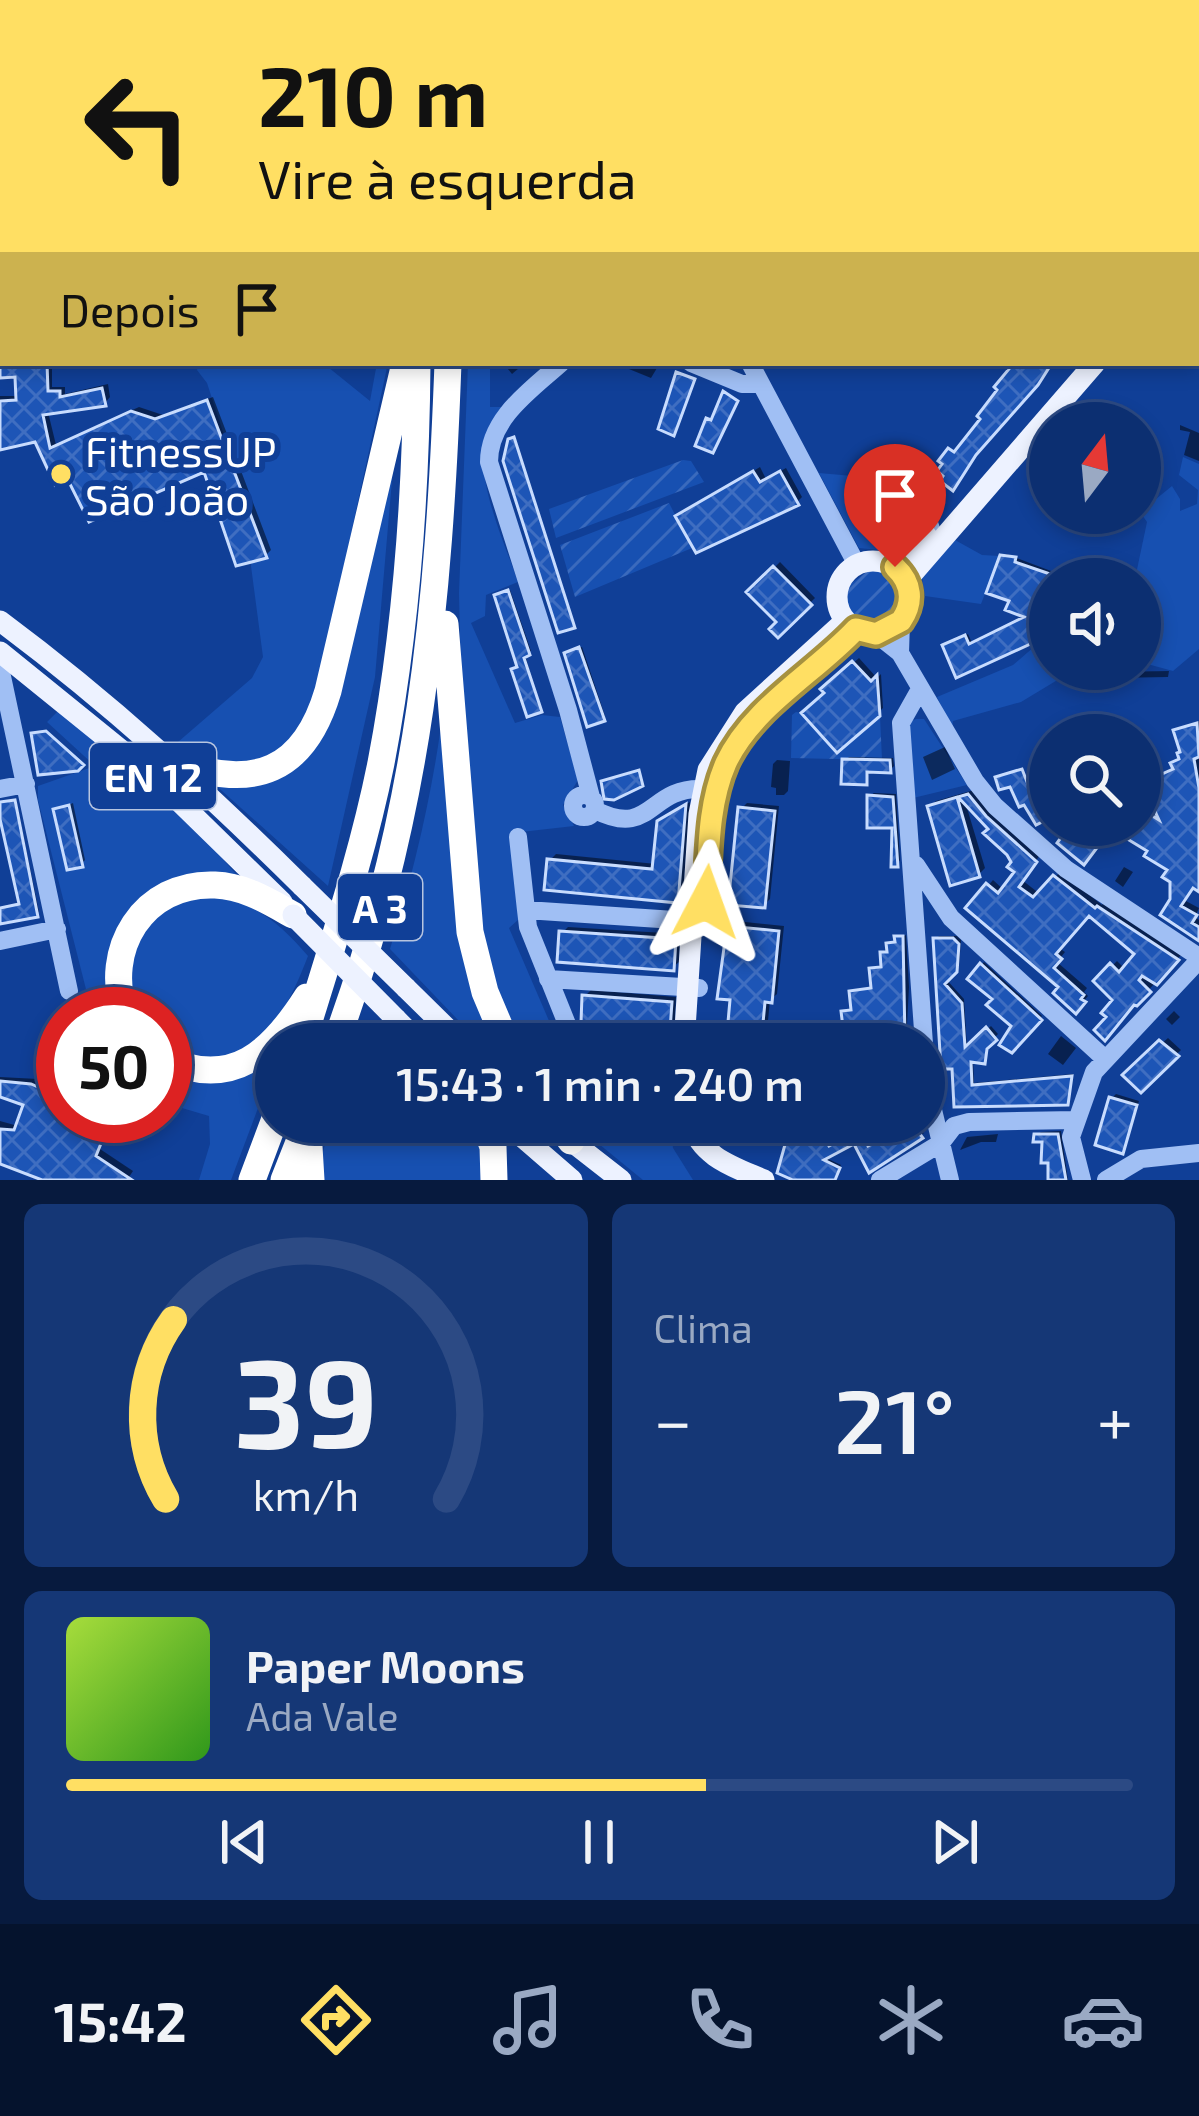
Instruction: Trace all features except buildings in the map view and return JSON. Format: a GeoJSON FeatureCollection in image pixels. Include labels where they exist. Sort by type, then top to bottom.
{"type":"FeatureCollection","features":[{"type":"Feature","properties":{"kind":"highway"},"geometry":{"type":"LineString","coordinates":[[176,763],[223,777],[255,774],[292,756],[310,735],[328,691],[403,366]]}},
{"type":"Feature","properties":{"kind":"highway","name":"A 3"},"geometry":{"type":"LineString","coordinates":[[308,1023],[370,814],[393,690],[415,451],[417,366]]}},
{"type":"Feature","properties":{"kind":"highway","name":"A 3"},"geometry":{"type":"LineString","coordinates":[[342,1023],[377,920],[408,796],[424,700],[440,560],[448,366]]}},
{"type":"Feature","properties":{"kind":"highway"},"geometry":{"type":"LineString","coordinates":[[440,560],[470,932],[498,1023]]}},
{"type":"Feature","properties":{"kind":"highway"},"geometry":{"type":"LineString","coordinates":[[118,987],[118,955],[135,921],[162,898],[198,885],[228,886],[293,915]]}},
{"type":"Feature","properties":{"kind":"highway"},"geometry":{"type":"LineString","coordinates":[[192,1065],[212,1070],[239,1065],[261,1054],[286,1028],[326,962]]}},
{"type":"Feature","properties":{"kind":"highway"},"geometry":{"type":"LineString","coordinates":[[252,1180],[266,1143]]}},
{"type":"Feature","properties":{"kind":"highway"},"geometry":{"type":"LineString","coordinates":[[284,1180],[299,1143]]}},
{"type":"Feature","properties":{"kind":"highway"},"geometry":{"type":"LineString","coordinates":[[308,1143],[311,1180]]}},
{"type":"Feature","properties":{"kind":"highway"},"geometry":{"type":"LineString","coordinates":[[492,1143],[494,1180]]}},
{"type":"Feature","properties":{"kind":"main road"},"geometry":{"type":"LineString","coordinates":[[900,574],[931,529],[1073,366]]}},
{"type":"Feature","properties":{"kind":"main road"},"geometry":{"type":"LineString","coordinates":[[900,574],[1092,366]]}},
{"type":"Feature","properties":{"kind":"main road"},"geometry":{"type":"LineString","coordinates":[[687,1023],[698,922],[702,789],[716,752],[733,726],[859,628],[901,621],[909,605],[900,574],[876,561],[848,571],[838,590],[837,601],[859,628]]}},
{"type":"Feature","properties":{"kind":"main road"},"geometry":{"type":"LineString","coordinates":[[698,922],[713,811],[733,750],[756,721],[859,628]]}},
{"type":"Feature","properties":{"kind":"main road","name":"EN 12"},"geometry":{"type":"LineString","coordinates":[[400,1023],[152,775],[31,676],[4,660],[9,632],[73,675],[176,763],[442,1023]]}},
{"type":"Feature","properties":{"kind":"main road"},"geometry":{"type":"LineString","coordinates":[[693,988],[695,1023]]}},
{"type":"Feature","properties":{"kind":"main road"},"geometry":{"type":"LineString","coordinates":[[529,1143],[572,1180]]}},
{"type":"Feature","properties":{"kind":"main road"},"geometry":{"type":"LineString","coordinates":[[577,1143],[621,1180]]}},
{"type":"Feature","properties":{"kind":"main road"},"geometry":{"type":"LineString","coordinates":[[686,1143],[690,1153],[749,1178]]}},
{"type":"Feature","properties":{"kind":"main road"},"geometry":{"type":"LineString","coordinates":[[700,1143],[707,1153],[749,1178]]}},
{"type":"Feature","properties":{"kind":"street"},"geometry":{"type":"LineString","coordinates":[[558,366],[501,421],[491,440],[489,462],[593,803],[620,820],[634,821],[672,793],[702,789]]}},
{"type":"Feature","properties":{"kind":"street"},"geometry":{"type":"LineString","coordinates":[[698,366],[742,384],[761,384]]}},
{"type":"Feature","properties":{"kind":"street"},"geometry":{"type":"LineString","coordinates":[[752,366],[857,565]]}},
{"type":"Feature","properties":{"kind":"street"},"geometry":{"type":"LineString","coordinates":[[928,488],[926,514],[931,529]]}},
{"type":"Feature","properties":{"kind":"street"},"geometry":{"type":"LineString","coordinates":[[901,621],[900,653],[919,691],[975,781],[1015,828],[1066,869],[1199,958],[1094,1072],[1071,1137],[1079,1171],[1112,1175],[1141,1159],[1199,1153]]}},
{"type":"Feature","properties":{"kind":"street"},"geometry":{"type":"LineString","coordinates":[[859,628],[900,653]]}},
{"type":"Feature","properties":{"kind":"street"},"geometry":{"type":"LineString","coordinates":[[4,660],[68,987]]}},
{"type":"Feature","properties":{"kind":"street"},"geometry":{"type":"LineString","coordinates":[[9,699],[14,682],[31,676]]}},
{"type":"Feature","properties":{"kind":"street"},"geometry":{"type":"LineString","coordinates":[[919,691],[901,723],[923,1023]]}},
{"type":"Feature","properties":{"kind":"street"},"geometry":{"type":"LineString","coordinates":[[0,789],[26,784]]}},
{"type":"Feature","properties":{"kind":"street"},"geometry":{"type":"LineString","coordinates":[[518,837],[528,928],[566,1023]]}},
{"type":"Feature","properties":{"kind":"street"},"geometry":{"type":"LineString","coordinates":[[913,859],[952,918],[1104,1058]]}},
{"type":"Feature","properties":{"kind":"street"},"geometry":{"type":"LineString","coordinates":[[526,910],[698,922]]}},
{"type":"Feature","properties":{"kind":"street"},"geometry":{"type":"LineString","coordinates":[[0,941],[57,929]]}},
{"type":"Feature","properties":{"kind":"street"},"geometry":{"type":"LineString","coordinates":[[548,979],[693,988]]}},
{"type":"Feature","properties":{"kind":"street"},"geometry":{"type":"LineString","coordinates":[[945,1138],[954,1126],[969,1121],[1076,1120]]}},
{"type":"Feature","properties":{"kind":"street"},"geometry":{"type":"LineString","coordinates":[[880,1180],[941,1143],[950,1180]]}},
{"type":"Feature","properties":{"kind":"shaded area"},"geometry":{"type":"Polygon","coordinates":[[[199,366],[327,366],[370,401],[376,366],[387,366],[317,691],[291,743],[277,754],[245,763],[210,759],[178,742],[252,678],[263,657],[251,566],[256,533],[207,383],[199,366]]]}},
{"type":"Feature","properties":{"kind":"shaded area"},"geometry":{"type":"Polygon","coordinates":[[[468,366],[490,366],[490,407],[508,407],[493,423],[485,442],[487,490],[518,582],[486,595],[485,616],[471,623],[515,723],[542,715],[560,717],[578,780],[563,805],[574,826],[512,833],[519,919],[509,928],[550,1023],[507,1023],[486,972],[462,725],[459,593],[468,366]]]}},
{"type":"Feature","properties":{"kind":"shaded area"},"geometry":{"type":"Polygon","coordinates":[[[396,434],[375,677],[328,886],[211,781],[301,758],[396,434]]]}},
{"type":"Feature","properties":{"kind":"shaded area"},"geometry":{"type":"Polygon","coordinates":[[[1183,457],[1199,464],[1199,649],[1173,671],[1161,668],[1161,558],[1139,558],[1144,534],[1161,534],[1161,495],[1172,486],[1180,499],[1180,511],[1197,504],[1198,490],[1179,475],[1183,457]]]}},
{"type":"Feature","properties":{"kind":"shaded area"},"geometry":{"type":"Polygon","coordinates":[[[691,461],[704,482],[556,538],[549,509],[691,461]]]}},
{"type":"Feature","properties":{"kind":"shaded area"},"geometry":{"type":"Polygon","coordinates":[[[819,473],[920,482],[924,485],[918,530],[898,552],[859,548],[819,473]]]}},
{"type":"Feature","properties":{"kind":"shaded area"},"geometry":{"type":"Polygon","coordinates":[[[669,503],[692,548],[575,597],[560,545],[669,503]]]}},
{"type":"Feature","properties":{"kind":"shaded area"},"geometry":{"type":"Polygon","coordinates":[[[955,540],[982,555],[1000,556],[981,604],[925,596],[922,578],[955,540]]]}},
{"type":"Feature","properties":{"kind":"shaded area"},"geometry":{"type":"Polygon","coordinates":[[[869,570],[885,573],[900,593],[892,617],[875,624],[855,617],[847,601],[848,586],[869,570]]]}},
{"type":"Feature","properties":{"kind":"shaded area"},"geometry":{"type":"Polygon","coordinates":[[[1029,651],[1029,690],[1041,690],[1021,702],[953,721],[952,729],[937,697],[1013,665],[1029,651]]]}},
{"type":"Feature","properties":{"kind":"shaded area"},"geometry":{"type":"Polygon","coordinates":[[[445,695],[495,1023],[461,1023],[390,949],[436,760],[445,695]]]}},
{"type":"Feature","properties":{"kind":"shaded area"},"geometry":{"type":"Polygon","coordinates":[[[58,711],[136,773],[242,881],[152,897],[125,987],[85,987],[38,786],[95,766],[47,722],[58,711]]]}},
{"type":"Feature","properties":{"kind":"shaded area"},"geometry":{"type":"Polygon","coordinates":[[[796,712],[837,753],[880,716],[882,760],[791,758],[792,715],[796,712]]]}},
{"type":"Feature","properties":{"kind":"shaded area"},"geometry":{"type":"Polygon","coordinates":[[[924,719],[967,785],[913,798],[909,722],[924,719]]]}},
{"type":"Feature","properties":{"kind":"shaded area"},"geometry":{"type":"Polygon","coordinates":[[[201,893],[218,895],[261,913],[308,956],[283,1011],[275,1023],[255,1023],[255,1043],[241,1053],[223,1059],[192,1057],[192,987],[131,987],[130,951],[144,928],[164,911],[201,893]]]}},
{"type":"Feature","properties":{"kind":"shaded area"},"geometry":{"type":"Polygon","coordinates":[[[255,1057],[255,1116],[231,1180],[199,1180],[210,1144],[209,1116],[192,1111],[192,1062],[255,1057]]]}},
{"type":"Feature","properties":{"kind":"shaded area"},"geometry":{"type":"Polygon","coordinates":[[[325,1143],[481,1143],[484,1180],[320,1180],[325,1143]]]}},
{"type":"Feature","properties":{"kind":"shaded area"},"geometry":{"type":"Polygon","coordinates":[[[598,1143],[672,1143],[693,1180],[643,1180],[598,1143]]]}},
{"type":"Feature","properties":{"kind":"place","name":"FitnessUP São João"},"geometry":{"type":"Point","coordinates":[61,474]}},
{"type":"Feature","properties":{"kind":"route"},"geometry":{"type":"LineString","coordinates":[[706,902],[713,811],[733,750],[756,721],[856,629],[876,634],[901,621],[910,596],[895,567]]}}]}
